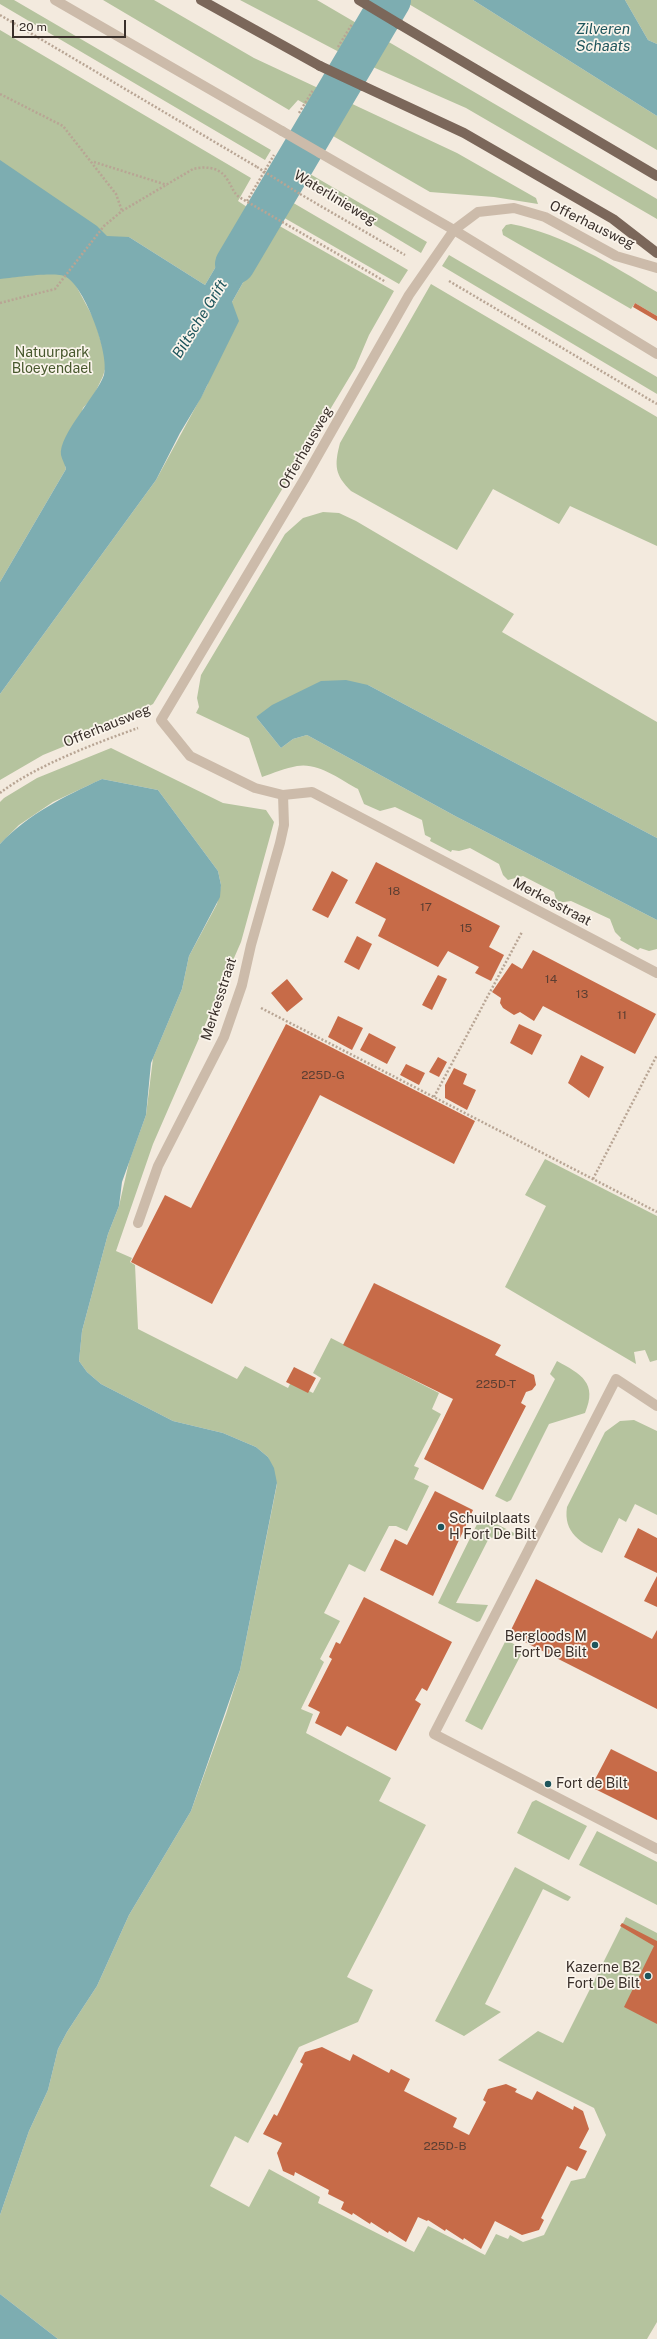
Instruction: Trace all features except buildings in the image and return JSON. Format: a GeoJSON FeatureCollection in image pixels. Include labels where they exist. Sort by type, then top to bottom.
{"type":"FeatureCollection","features":[{"type":"Feature","properties":{"kind":"main road"},"geometry":{"type":"LineString","coordinates":[[201,0],[320,66],[464,133],[613,219],[657,253]]}},
{"type":"Feature","properties":{"kind":"main road"},"geometry":{"type":"LineString","coordinates":[[359,0],[657,176]]}},
{"type":"Feature","properties":{"kind":"street"},"geometry":{"type":"LineString","coordinates":[[55,0],[454,230],[657,354]]}},
{"type":"Feature","properties":{"kind":"street","name":"Offerhausweg"},"geometry":{"type":"LineString","coordinates":[[161,720],[305,478],[409,295],[426,268],[454,230],[478,212],[514,208],[545,216],[616,256],[657,268]]}},
{"type":"Feature","properties":{"kind":"street","name":"Merkesstraat"},"geometry":{"type":"LineString","coordinates":[[161,720],[190,756],[255,788],[283,795],[312,792],[657,973]]}},
{"type":"Feature","properties":{"kind":"street","name":"Merkesstraat"},"geometry":{"type":"LineString","coordinates":[[138,1223],[158,1166],[224,1036],[242,985],[251,945],[284,825],[283,795]]}},
{"type":"Feature","properties":{"kind":"street"},"geometry":{"type":"LineString","coordinates":[[657,1406],[616,1379],[434,1734],[657,1849]]}},
{"type":"Feature","properties":{"kind":"path","name":"Waterlinieweg"},"geometry":{"type":"LineString","coordinates":[[0,15],[657,404]]}},
{"type":"Feature","properties":{"kind":"path"},"geometry":{"type":"LineString","coordinates":[[0,94],[63,126],[93,162],[116,194],[122,211]]}},
{"type":"Feature","properties":{"kind":"path"},"geometry":{"type":"LineString","coordinates":[[93,162],[168,185]]}},
{"type":"Feature","properties":{"kind":"path"},"geometry":{"type":"LineString","coordinates":[[0,302],[55,289],[104,226],[122,211],[193,169],[203,167],[219,170],[227,178],[232,190],[248,202],[409,295]]}},
{"type":"Feature","properties":{"kind":"path"},"geometry":{"type":"LineString","coordinates":[[248,202],[262,175]]}},
{"type":"Feature","properties":{"kind":"path","name":"Offerhausweg"},"geometry":{"type":"LineString","coordinates":[[0,793],[16,781],[108,739],[161,720]]}},
{"type":"Feature","properties":{"kind":"path"},"geometry":{"type":"LineString","coordinates":[[434,1097],[535,908]]}},
{"type":"Feature","properties":{"kind":"path"},"geometry":{"type":"LineString","coordinates":[[254,1004],[657,1212]]}},
{"type":"Feature","properties":{"kind":"path"},"geometry":{"type":"LineString","coordinates":[[593,1179],[657,1055]]}},
{"type":"Feature","properties":{"kind":"green space"},"geometry":{"type":"Polygon","coordinates":[[[0,0],[14,0],[271,150],[265,160],[0,4],[0,0]]]}},
{"type":"Feature","properties":{"kind":"green space"},"geometry":{"type":"Polygon","coordinates":[[[103,0],[154,0],[254,58],[457,153],[536,198],[538,204],[494,197],[430,192],[333,136],[340,124],[298,100],[289,110],[103,0]]]}},
{"type":"Feature","properties":{"kind":"green space"},"geometry":{"type":"Polygon","coordinates":[[[240,0],[317,0],[657,199],[657,219],[466,108],[341,53],[240,0]]]}},
{"type":"Feature","properties":{"kind":"green space"},"geometry":{"type":"Polygon","coordinates":[[[408,0],[473,0],[657,116],[657,150],[407,3],[408,0]]]}},
{"type":"Feature","properties":{"kind":"green space"},"geometry":{"type":"Polygon","coordinates":[[[625,0],[657,0],[657,44],[648,40],[625,0]]]}},
{"type":"Feature","properties":{"kind":"green space","name":"Natuurpark Bloeyendael"},"geometry":{"type":"Polygon","coordinates":[[[0,30],[251,178],[238,201],[250,209],[205,285],[129,237],[74,282],[95,321],[106,359],[106,366],[93,397],[83,408],[65,466],[66,469],[0,582],[0,30]]]}},
{"type":"Feature","properties":{"kind":"green space"},"geometry":{"type":"Polygon","coordinates":[[[310,174],[427,242],[421,253],[306,184],[310,174]]]}},
{"type":"Feature","properties":{"kind":"green space"},"geometry":{"type":"Polygon","coordinates":[[[290,201],[408,270],[399,284],[281,216],[290,201]]]}},
{"type":"Feature","properties":{"kind":"green space"},"geometry":{"type":"Polygon","coordinates":[[[276,224],[394,291],[369,335],[355,368],[153,704],[104,730],[43,755],[0,780],[0,694],[156,480],[207,386],[232,302],[276,224]]]}},
{"type":"Feature","properties":{"kind":"green space"},"geometry":{"type":"Polygon","coordinates":[[[511,224],[550,235],[568,243],[605,261],[657,292],[657,316],[635,303],[631,309],[503,235],[502,230],[506,225],[511,224]]]}},
{"type":"Feature","properties":{"kind":"green space"},"geometry":{"type":"Polygon","coordinates":[[[449,255],[657,377],[657,394],[442,266],[449,255]]]}},
{"type":"Feature","properties":{"kind":"green space"},"geometry":{"type":"Polygon","coordinates":[[[431,284],[657,417],[657,546],[570,506],[559,524],[493,489],[457,550],[351,491],[342,480],[337,470],[337,458],[340,443],[431,284]]]}},
{"type":"Feature","properties":{"kind":"green space"},"geometry":{"type":"Polygon","coordinates":[[[323,512],[339,513],[356,521],[514,614],[502,632],[657,722],[657,838],[368,685],[256,717],[281,748],[293,739],[307,735],[457,817],[657,920],[657,949],[649,951],[640,948],[638,950],[620,940],[621,938],[615,932],[610,919],[571,901],[557,903],[554,892],[523,876],[508,880],[503,875],[499,864],[470,848],[459,851],[452,850],[451,852],[430,841],[431,838],[425,835],[422,820],[395,807],[380,811],[364,804],[358,789],[321,769],[305,765],[297,766],[262,777],[249,738],[196,713],[199,707],[197,698],[201,675],[285,534],[303,518],[323,512]]]}},
{"type":"Feature","properties":{"kind":"green space"},"geometry":{"type":"Polygon","coordinates":[[[111,748],[223,803],[266,810],[274,822],[241,942],[153,1144],[116,1251],[132,1258],[130,1262],[135,1265],[138,1329],[237,1379],[245,1366],[288,1388],[291,1382],[313,1393],[321,1378],[313,1373],[331,1338],[439,1393],[432,1409],[441,1414],[414,1466],[419,1468],[414,1479],[429,1486],[407,1531],[396,1526],[389,1526],[365,1572],[349,1564],[324,1613],[340,1621],[320,1659],[324,1662],[301,1709],[313,1714],[306,1733],[391,1778],[379,1801],[426,1825],[347,1977],[373,1990],[358,2022],[299,2047],[248,2143],[235,2136],[210,2186],[249,2207],[269,2169],[320,2197],[318,2203],[414,2252],[428,2226],[485,2255],[496,2234],[508,2239],[510,2235],[523,2242],[544,2235],[571,2181],[585,2178],[606,2135],[594,2108],[498,2060],[538,2031],[563,2043],[626,1917],[657,1933],[657,2322],[647,2339],[58,2339],[0,2294],[0,2215],[29,2131],[48,2090],[58,2049],[67,2032],[97,1986],[129,1915],[191,1811],[226,1714],[240,1670],[277,1484],[268,1457],[256,1447],[223,1433],[173,1421],[101,1384],[87,1372],[79,1361],[82,1331],[108,1234],[119,1206],[129,1162],[146,1115],[153,1058],[182,989],[189,956],[217,904],[221,885],[218,871],[158,790],[102,779],[53,802],[19,825],[0,844],[0,802],[4,798],[37,778],[111,748]]]}},
{"type":"Feature","properties":{"kind":"green space"},"geometry":{"type":"Polygon","coordinates":[[[545,1159],[657,1216],[657,1360],[650,1362],[645,1350],[634,1352],[636,1364],[505,1287],[546,1206],[525,1195],[545,1159]]]}},
{"type":"Feature","properties":{"kind":"green space"},"geometry":{"type":"Polygon","coordinates":[[[557,1361],[580,1375],[585,1381],[588,1387],[589,1403],[585,1413],[549,1424],[511,1500],[507,1502],[495,1496],[555,1379],[550,1374],[557,1361]]]}},
{"type":"Feature","properties":{"kind":"green space"},"geometry":{"type":"Polygon","coordinates":[[[634,1420],[657,1431],[657,1515],[635,1504],[626,1522],[619,1518],[602,1553],[587,1545],[575,1536],[568,1524],[566,1516],[567,1507],[605,1432],[620,1421],[634,1420]]]}},
{"type":"Feature","properties":{"kind":"green space"},"geometry":{"type":"Polygon","coordinates":[[[481,1516],[518,1535],[489,1538],[456,1603],[488,1605],[480,1621],[477,1622],[438,1603],[481,1516]]]}},
{"type":"Feature","properties":{"kind":"green space"},"geometry":{"type":"Polygon","coordinates":[[[506,1640],[524,1649],[482,1730],[465,1721],[506,1640]]]}},
{"type":"Feature","properties":{"kind":"green space"},"geometry":{"type":"Polygon","coordinates":[[[536,1800],[587,1826],[569,1860],[517,1833],[532,1802],[536,1800]]]}},
{"type":"Feature","properties":{"kind":"green space"},"geometry":{"type":"Polygon","coordinates":[[[597,1831],[657,1862],[657,1905],[579,1865],[597,1831]]]}},
{"type":"Feature","properties":{"kind":"green space"},"geometry":{"type":"Polygon","coordinates":[[[515,1867],[571,1897],[568,1901],[543,1889],[485,2004],[501,2012],[464,2036],[435,2021],[515,1867]]]}},
{"type":"Feature","properties":{"kind":"water","name":"Zilveren Schaats"},"geometry":{"type":"Polygon","coordinates":[[[473,0],[625,0],[648,40],[657,44],[657,116],[473,0]]]}},
{"type":"Feature","properties":{"kind":"water"},"geometry":{"type":"Polygon","coordinates":[[[0,160],[97,226],[107,236],[129,237],[205,285],[250,209],[276,224],[232,302],[239,321],[201,398],[180,433],[156,480],[0,694],[0,582],[66,469],[61,455],[65,437],[100,383],[104,375],[105,365],[100,338],[88,307],[73,283],[66,277],[61,275],[44,275],[0,279],[0,160]]]}},
{"type":"Feature","properties":{"kind":"water"},"geometry":{"type":"Polygon","coordinates":[[[346,680],[368,685],[657,838],[657,920],[457,817],[307,735],[293,739],[281,748],[256,717],[272,705],[321,681],[346,680]]]}},
{"type":"Feature","properties":{"kind":"water"},"geometry":{"type":"Polygon","coordinates":[[[102,779],[158,790],[218,871],[221,885],[220,897],[189,956],[182,989],[151,1063],[146,1115],[122,1182],[119,1206],[108,1234],[82,1331],[79,1361],[87,1372],[101,1384],[173,1421],[223,1433],[256,1447],[268,1457],[274,1468],[277,1483],[240,1670],[191,1811],[129,1915],[97,1986],[67,2032],[58,2049],[48,2090],[29,2131],[0,2215],[0,844],[23,823],[60,799],[102,779]]]}},
{"type":"Feature","properties":{"kind":"water"},"geometry":{"type":"Polygon","coordinates":[[[0,2294],[58,2339],[0,2339],[0,2294]]]}},
{"type":"Feature","properties":{"kind":"waterway","name":"Biltsche Grift"},"geometry":{"type":"LineString","coordinates":[[235,264],[391,0]]}},
{"type":"Feature","properties":{"kind":"place","name":"Schuilplaats H Fort De Bilt"},"geometry":{"type":"Point","coordinates":[441,1527]}},
{"type":"Feature","properties":{"kind":"place","name":"Bergloods M Fort De Bilt"},"geometry":{"type":"Point","coordinates":[595,1645]}},
{"type":"Feature","properties":{"kind":"place","name":"Fort de Bilt"},"geometry":{"type":"Point","coordinates":[548,1784]}},
{"type":"Feature","properties":{"kind":"place","name":"Kazerne B2 Fort De Bilt"},"geometry":{"type":"Point","coordinates":[648,1976]}}]}
